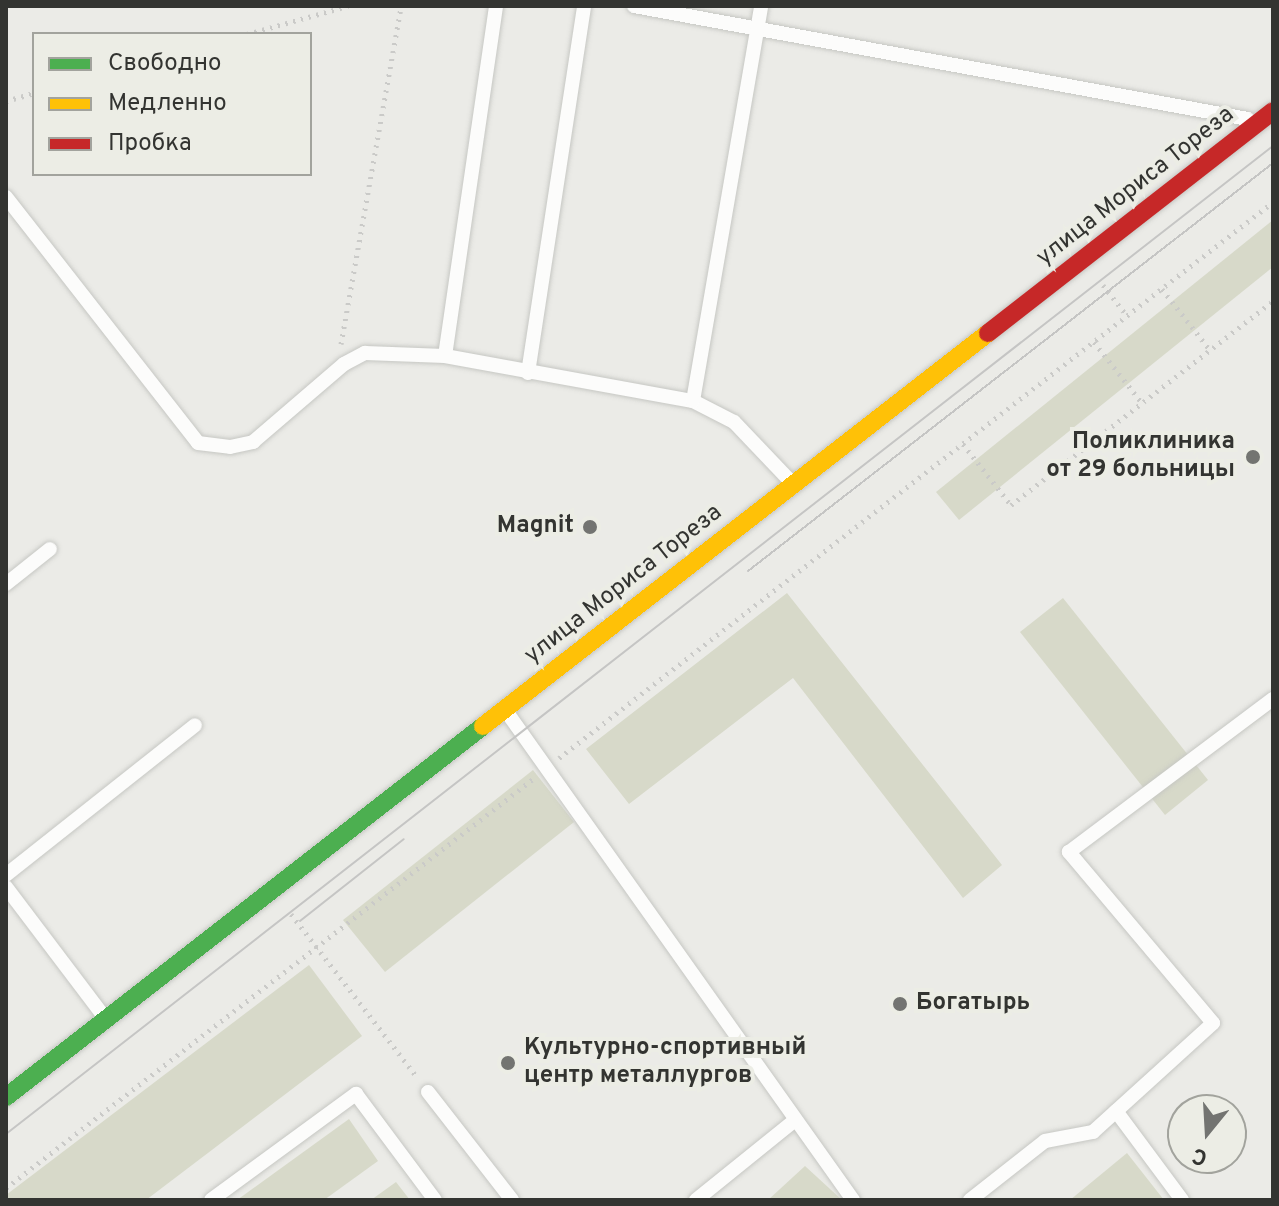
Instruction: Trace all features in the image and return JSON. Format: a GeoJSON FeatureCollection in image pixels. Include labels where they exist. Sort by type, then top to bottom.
{"type":"FeatureCollection","features":[{"type":"Feature","properties":{"kind":"street","name":"улица Мориса Тореза"},"geometry":{"type":"LineString","coordinates":[[6,1097],[1266,116]]}},
{"type":"Feature","properties":{"kind":"lane"},"geometry":{"type":"LineString","coordinates":[[445,356],[496,6]]}},
{"type":"Feature","properties":{"kind":"lane"},"geometry":{"type":"LineString","coordinates":[[528,373],[584,6]]}},
{"type":"Feature","properties":{"kind":"lane"},"geometry":{"type":"LineString","coordinates":[[634,6],[756,31],[1266,116]]}},
{"type":"Feature","properties":{"kind":"lane"},"geometry":{"type":"LineString","coordinates":[[693,401],[761,6]]}},
{"type":"Feature","properties":{"kind":"lane"},"geometry":{"type":"LineString","coordinates":[[6,197],[198,443],[230,447],[253,442],[344,364],[365,353],[445,356],[693,401],[734,422],[793,483]]}},
{"type":"Feature","properties":{"kind":"lane"},"geometry":{"type":"LineString","coordinates":[[6,584],[50,549]]}},
{"type":"Feature","properties":{"kind":"lane"},"geometry":{"type":"LineString","coordinates":[[970,1200],[1045,1141],[1093,1132],[1213,1023],[1069,852],[1273,699]]}},
{"type":"Feature","properties":{"kind":"lane"},"geometry":{"type":"LineString","coordinates":[[505,710],[853,1200]]}},
{"type":"Feature","properties":{"kind":"lane"},"geometry":{"type":"LineString","coordinates":[[6,875],[195,725]]}},
{"type":"Feature","properties":{"kind":"lane"},"geometry":{"type":"LineString","coordinates":[[6,887],[106,1020]]}},
{"type":"Feature","properties":{"kind":"lane"},"geometry":{"type":"LineString","coordinates":[[428,1092],[512,1200]]}},
{"type":"Feature","properties":{"kind":"lane"},"geometry":{"type":"LineString","coordinates":[[211,1200],[356,1094],[435,1200]]}},
{"type":"Feature","properties":{"kind":"lane"},"geometry":{"type":"LineString","coordinates":[[1116,1111],[1182,1200]]}},
{"type":"Feature","properties":{"kind":"lane"},"geometry":{"type":"LineString","coordinates":[[696,1200],[794,1121]]}},
{"type":"Feature","properties":{"kind":"path"},"geometry":{"type":"LineString","coordinates":[[254,32],[348,6]]}},
{"type":"Feature","properties":{"kind":"path"},"geometry":{"type":"LineString","coordinates":[[344,364],[341,342],[401,6]]}},
{"type":"Feature","properties":{"kind":"path"},"geometry":{"type":"LineString","coordinates":[[6,101],[32,94]]}},
{"type":"Feature","properties":{"kind":"path"},"geometry":{"type":"LineString","coordinates":[[6,1188],[1273,202]]}},
{"type":"Feature","properties":{"kind":"path"},"geometry":{"type":"LineString","coordinates":[[1162,289],[1210,350]]}},
{"type":"Feature","properties":{"kind":"path"},"geometry":{"type":"LineString","coordinates":[[963,444],[1011,505],[1273,301]]}},
{"type":"Feature","properties":{"kind":"path"},"geometry":{"type":"LineString","coordinates":[[1094,342],[1142,403]]}},
{"type":"Feature","properties":{"kind":"path"},"geometry":{"type":"LineString","coordinates":[[297,923],[428,1092]]}},
{"type":"Feature","properties":{"kind":"green space"},"geometry":{"type":"Polygon","coordinates":[[[1273,220],[1273,267],[959,520],[936,492],[1273,220]]]}},
{"type":"Feature","properties":{"kind":"green space"},"geometry":{"type":"Polygon","coordinates":[[[787,593],[1002,865],[963,898],[793,678],[629,804],[586,749],[787,593]]]}},
{"type":"Feature","properties":{"kind":"green space"},"geometry":{"type":"Polygon","coordinates":[[[1063,598],[1208,780],[1165,815],[1020,632],[1063,598]]]}},
{"type":"Feature","properties":{"kind":"green space"},"geometry":{"type":"Polygon","coordinates":[[[533,770],[574,822],[385,972],[343,920],[533,770]]]}},
{"type":"Feature","properties":{"kind":"green space"},"geometry":{"type":"Polygon","coordinates":[[[309,965],[362,1036],[146,1200],[6,1200],[6,1195],[309,965]]]}},
{"type":"Feature","properties":{"kind":"green space"},"geometry":{"type":"Polygon","coordinates":[[[349,1119],[378,1161],[324,1200],[237,1200],[349,1119]]]}},
{"type":"Feature","properties":{"kind":"green space"},"geometry":{"type":"Polygon","coordinates":[[[1127,1153],[1164,1200],[1070,1200],[1127,1153]]]}},
{"type":"Feature","properties":{"kind":"green space"},"geometry":{"type":"Polygon","coordinates":[[[805,1166],[842,1200],[768,1200],[805,1166]]]}},
{"type":"Feature","properties":{"kind":"green space"},"geometry":{"type":"Polygon","coordinates":[[[396,1182],[410,1200],[371,1200],[396,1182]]]}},
{"type":"Feature","properties":{"kind":"tram line"},"geometry":{"type":"LineString","coordinates":[[6,1134],[1273,146]]}},
{"type":"Feature","properties":{"kind":"tram line"},"geometry":{"type":"LineString","coordinates":[[748,571],[1273,163]]}},
{"type":"Feature","properties":{"kind":"tram line"},"geometry":{"type":"LineString","coordinates":[[300,921],[404,839]]}},
{"type":"Feature","properties":{"kind":"traffic: fast"},"geometry":{"type":"LineString","coordinates":[[6,1097],[483,726]]}},
{"type":"Feature","properties":{"kind":"traffic: slow"},"geometry":{"type":"LineString","coordinates":[[483,726],[988,333]]}},
{"type":"Feature","properties":{"kind":"traffic: jam"},"geometry":{"type":"LineString","coordinates":[[988,333],[1273,111]]}},
{"type":"Feature","properties":{"kind":"place","name":"Поликлиника от 29 больницы"},"geometry":{"type":"Point","coordinates":[1253,457]}},
{"type":"Feature","properties":{"kind":"place","name":"Magnit"},"geometry":{"type":"Point","coordinates":[590,527]}},
{"type":"Feature","properties":{"kind":"place","name":"Богатырь"},"geometry":{"type":"Point","coordinates":[900,1004]}},
{"type":"Feature","properties":{"kind":"place","name":"Культурно-спортивный центр металлургов"},"geometry":{"type":"Point","coordinates":[508,1063]}}]}
